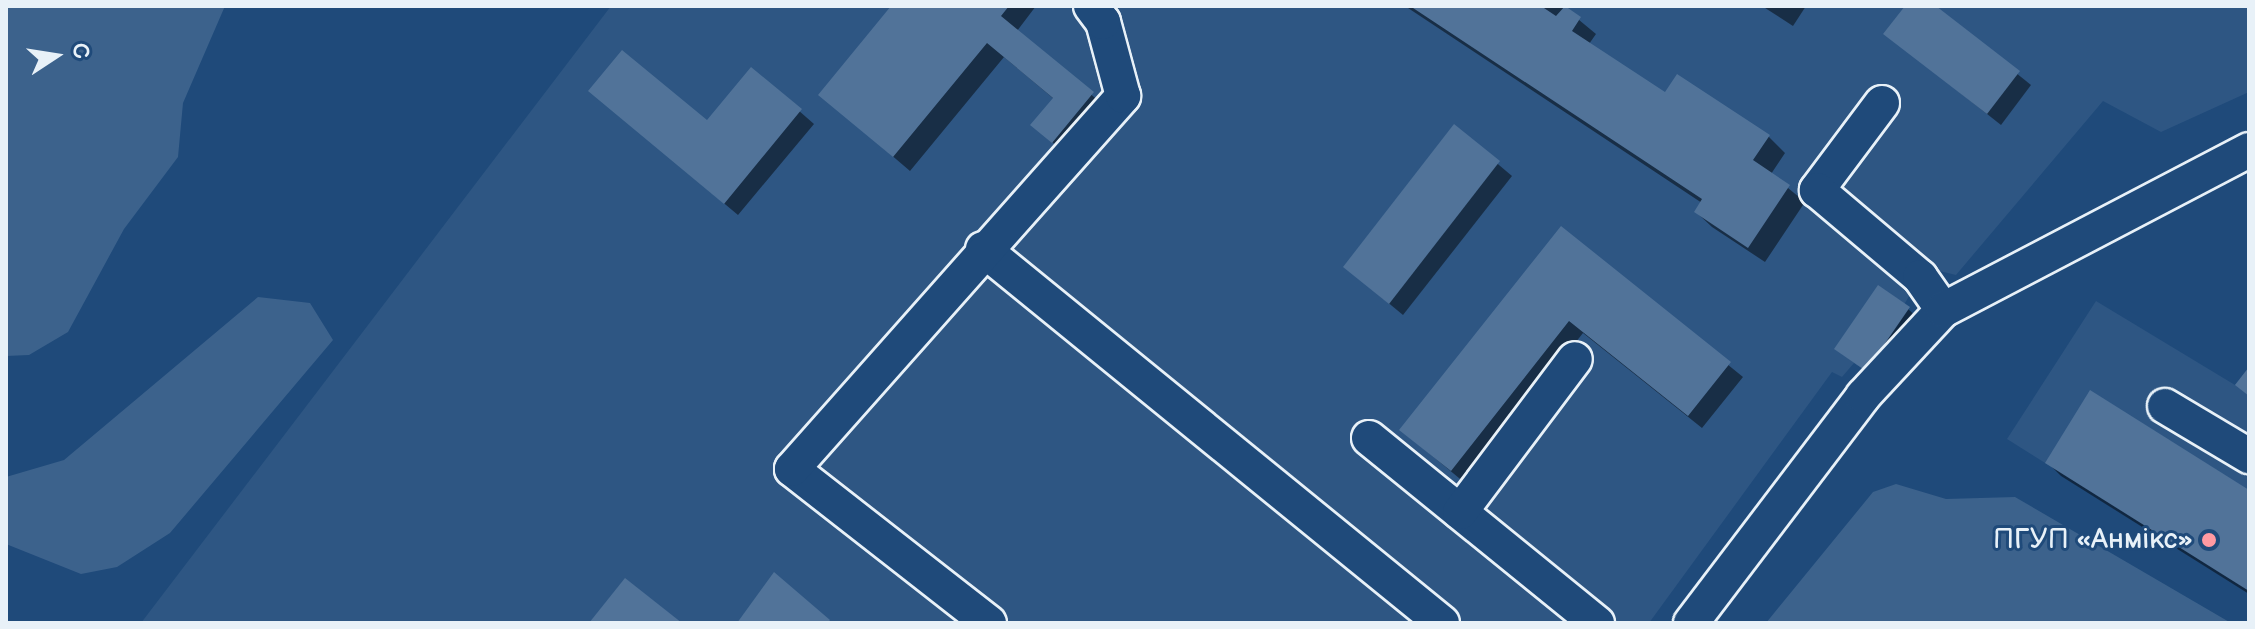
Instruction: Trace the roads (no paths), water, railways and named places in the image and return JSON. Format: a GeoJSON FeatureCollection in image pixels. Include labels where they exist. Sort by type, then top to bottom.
{"type":"FeatureCollection","features":[{"type":"Feature","properties":{"kind":"street"},"geometry":{"type":"LineString","coordinates":[[989,623],[792,469],[983,249],[1123,96],[1103,22],[1091,6]]}},
{"type":"Feature","properties":{"kind":"street"},"geometry":{"type":"LineString","coordinates":[[1882,103],[1817,190],[1920,277],[1943,310]]}},
{"type":"Feature","properties":{"kind":"street"},"geometry":{"type":"LineString","coordinates":[[1691,623],[1863,396],[1943,310],[2249,150]]}},
{"type":"Feature","properties":{"kind":"street"},"geometry":{"type":"LineString","coordinates":[[983,249],[1442,623]]}},
{"type":"Feature","properties":{"kind":"street"},"geometry":{"type":"LineString","coordinates":[[1460,512],[1575,359]]}},
{"type":"Feature","properties":{"kind":"street"},"geometry":{"type":"LineString","coordinates":[[2165,406],[2249,456]]}},
{"type":"Feature","properties":{"kind":"street"},"geometry":{"type":"LineString","coordinates":[[1369,438],[1597,623]]}},
{"type":"Feature","properties":{"kind":"place","name":"ПГУП «Анмікс»"},"geometry":{"type":"Point","coordinates":[2209,540]}}]}
